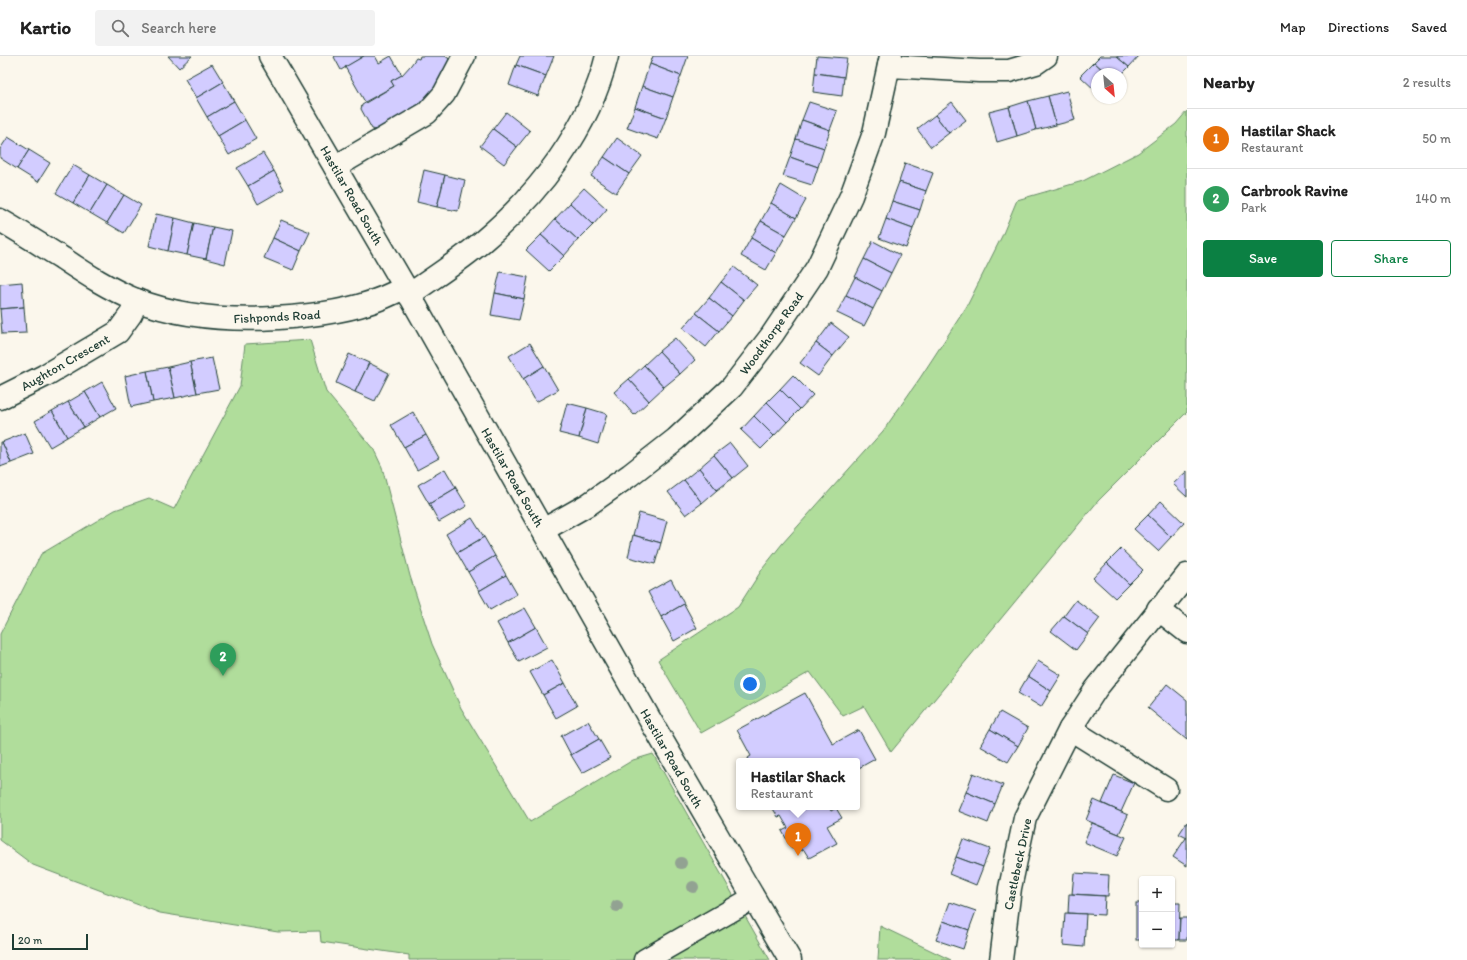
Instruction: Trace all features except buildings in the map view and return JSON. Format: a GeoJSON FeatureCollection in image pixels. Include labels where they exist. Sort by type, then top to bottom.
{"type":"FeatureCollection","features":[{"type":"Feature","properties":{"kind":"street","name":"Hastilar Road South"},"geometry":{"type":"LineString","coordinates":[[270,56],[407,291],[649,718],[790,960]]}},
{"type":"Feature","properties":{"kind":"street"},"geometry":{"type":"LineString","coordinates":[[335,167],[427,112],[444,94],[464,56]]}},
{"type":"Feature","properties":{"kind":"street","name":"Fishponds Road"},"geometry":{"type":"LineString","coordinates":[[0,220],[96,280],[137,300],[175,312],[241,320],[287,318],[329,313],[361,306],[407,291],[483,242],[515,212],[560,159],[583,119],[602,76],[607,56]]}},
{"type":"Feature","properties":{"kind":"street"},"geometry":{"type":"LineString","coordinates":[[890,61],[979,71],[1009,71],[1036,63],[1046,56]]}},
{"type":"Feature","properties":{"kind":"street","name":"Woodthorpe Road"},"geometry":{"type":"LineString","coordinates":[[543,530],[589,504],[630,475],[676,439],[732,387],[772,335],[817,268],[851,196],[874,133],[890,61]]}},
{"type":"Feature","properties":{"kind":"street","name":"Aughton Crescent"},"geometry":{"type":"LineString","coordinates":[[0,398],[44,376],[118,332],[132,314],[137,300]]}},
{"type":"Feature","properties":{"kind":"street","name":"Castlebeck Drive"},"geometry":{"type":"LineString","coordinates":[[1000,960],[1010,888],[1025,818],[1070,729],[1096,689],[1158,609],[1187,575]]}},
{"type":"Feature","properties":{"kind":"street"},"geometry":{"type":"LineString","coordinates":[[1158,609],[1187,632]]}},
{"type":"Feature","properties":{"kind":"street"},"geometry":{"type":"LineString","coordinates":[[1070,729],[1166,789]]}},
{"type":"Feature","properties":{"kind":"street"},"geometry":{"type":"LineString","coordinates":[[645,960],[753,898]]}},
{"type":"Feature","properties":{"kind":"green space"},"geometry":{"type":"Polygon","coordinates":[[[1187,111],[1187,412],[1098,501],[891,752],[864,706],[843,716],[810,672],[701,733],[658,660],[738,607],[763,568],[782,544],[883,431],[967,306],[1002,236],[1017,200],[1083,181],[1138,153],[1176,124],[1187,111]]]}},
{"type":"Feature","properties":{"kind":"green space"},"geometry":{"type":"Polygon","coordinates":[[[310,340],[326,392],[374,450],[382,467],[410,576],[432,644],[461,708],[530,822],[633,760],[653,754],[770,960],[409,960],[409,955],[321,942],[320,931],[278,932],[160,913],[33,865],[0,840],[0,634],[41,554],[115,510],[149,498],[174,509],[240,386],[245,344],[310,340]]]}},
{"type":"Feature","properties":{"kind":"green space"},"geometry":{"type":"Polygon","coordinates":[[[880,926],[951,960],[878,960],[880,926]]]}},
{"type":"Feature","properties":{"kind":"place","name":"Carbrook Ravine"},"geometry":{"type":"Point","coordinates":[223,676]}},
{"type":"Feature","properties":{"kind":"place","name":"Hastilar Shack"},"geometry":{"type":"Point","coordinates":[798,856]}}]}
